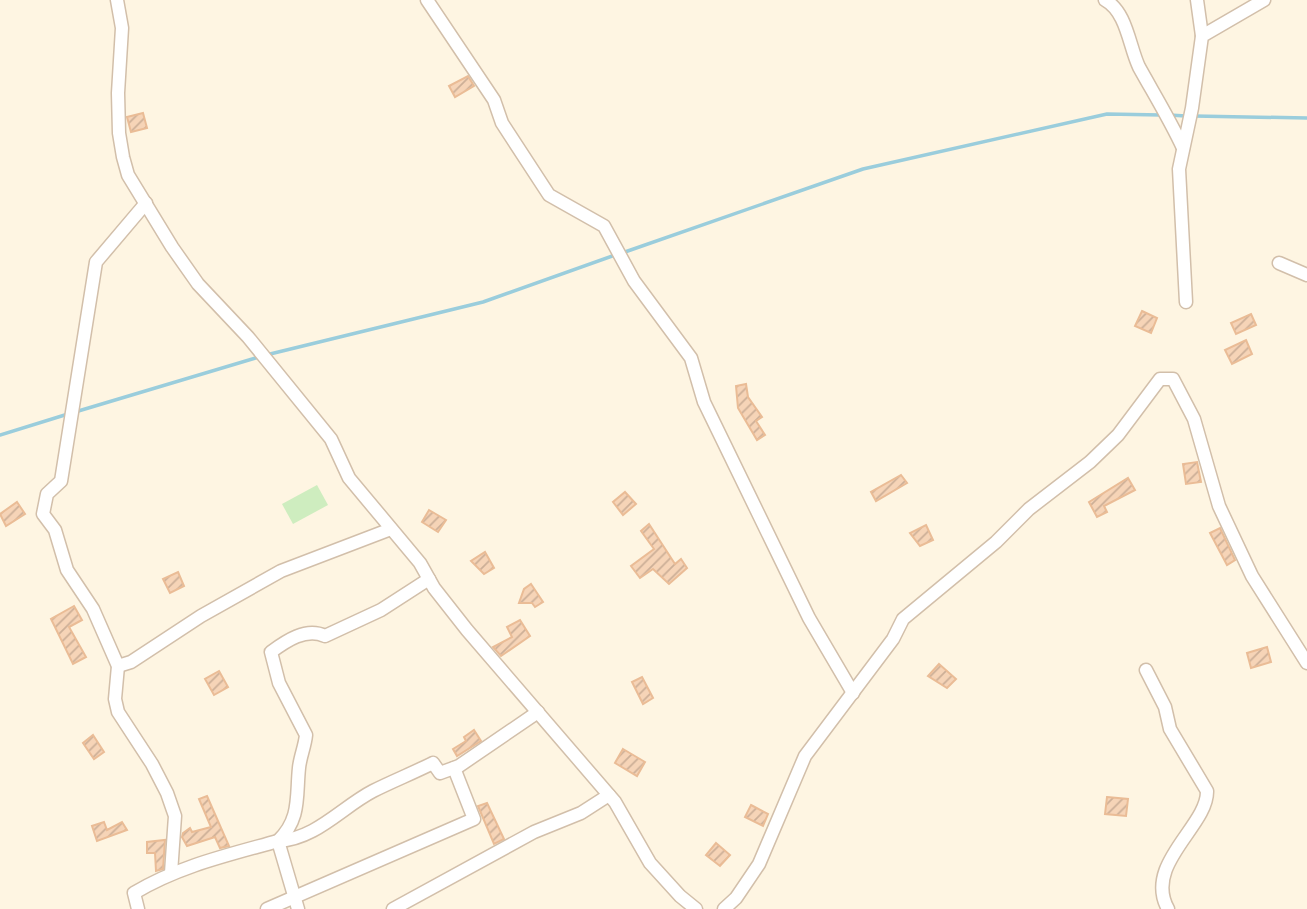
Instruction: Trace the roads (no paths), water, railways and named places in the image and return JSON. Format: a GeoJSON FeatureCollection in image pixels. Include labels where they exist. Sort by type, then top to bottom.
{"type":"FeatureCollection","features":[{"type":"Feature","properties":{"kind":"street"},"geometry":{"type":"LineString","coordinates":[[117,0],[122,28],[119,133],[128,175],[198,284],[248,337],[331,439],[349,478],[420,563],[467,630],[609,795],[650,863],[680,896],[696,909]]}},
{"type":"Feature","properties":{"kind":"street"},"geometry":{"type":"LineString","coordinates":[[427,0],[494,100],[502,123],[549,195],[604,226],[634,281],[691,358],[704,402],[809,618],[853,693]]}},
{"type":"Feature","properties":{"kind":"street"},"geometry":{"type":"LineString","coordinates":[[1105,0],[1113,4],[1122,19],[1138,65],[1183,149]]}},
{"type":"Feature","properties":{"kind":"street"},"geometry":{"type":"LineString","coordinates":[[1186,302],[1179,169],[1192,108],[1202,36],[1197,0]]}},
{"type":"Feature","properties":{"kind":"street"},"geometry":{"type":"LineString","coordinates":[[1202,36],[1264,0]]}},
{"type":"Feature","properties":{"kind":"street"},"geometry":{"type":"LineString","coordinates":[[146,203],[96,262],[61,481],[47,494],[43,514],[55,530],[67,570],[93,609],[118,666],[114,699],[118,712],[152,764],[175,816],[170,847],[171,873]]}},
{"type":"Feature","properties":{"kind":"street"},"geometry":{"type":"LineString","coordinates":[[1279,263],[1307,275]]}},
{"type":"Feature","properties":{"kind":"street"},"geometry":{"type":"LineString","coordinates":[[724,909],[736,898],[759,864],[805,756],[893,639],[903,619],[996,542],[1029,509],[1090,462],[1118,435],[1155,382],[1167,377],[1173,379],[1194,419],[1219,506],[1252,576],[1307,663]]}},
{"type":"Feature","properties":{"kind":"street"},"geometry":{"type":"LineString","coordinates":[[118,666],[131,662],[201,616],[281,571],[391,529]]}},
{"type":"Feature","properties":{"kind":"street"},"geometry":{"type":"LineString","coordinates":[[278,841],[295,819],[299,763],[306,735],[279,683],[271,652],[304,634],[316,632],[325,636],[354,623],[429,579]]}},
{"type":"Feature","properties":{"kind":"street"},"geometry":{"type":"LineString","coordinates":[[1146,670],[1165,707],[1170,729],[1207,791],[1203,807],[1173,850],[1161,892],[1168,909]]}},
{"type":"Feature","properties":{"kind":"street"},"geometry":{"type":"LineString","coordinates":[[138,909],[134,893],[171,873],[278,841],[294,840],[332,820],[371,792],[433,763],[440,773],[454,768],[538,712]]}},
{"type":"Feature","properties":{"kind":"street"},"geometry":{"type":"LineString","coordinates":[[267,909],[297,904],[474,819],[454,768]]}},
{"type":"Feature","properties":{"kind":"street"},"geometry":{"type":"LineString","coordinates":[[393,909],[534,832],[581,813],[609,795]]}},
{"type":"Feature","properties":{"kind":"street"},"geometry":{"type":"LineString","coordinates":[[278,841],[297,904]]}},
{"type":"Feature","properties":{"kind":"waterway"},"geometry":{"type":"LineString","coordinates":[[622,253],[863,169],[1107,114],[1161,115]]}},
{"type":"Feature","properties":{"kind":"waterway"},"geometry":{"type":"LineString","coordinates":[[1169,115],[1186,116]]}},
{"type":"Feature","properties":{"kind":"waterway"},"geometry":{"type":"LineString","coordinates":[[1194,116],[1307,118]]}},
{"type":"Feature","properties":{"kind":"waterway"},"geometry":{"type":"LineString","coordinates":[[266,355],[483,302],[615,255]]}},
{"type":"Feature","properties":{"kind":"waterway"},"geometry":{"type":"LineString","coordinates":[[75,412],[259,357]]}},
{"type":"Feature","properties":{"kind":"waterway"},"geometry":{"type":"LineString","coordinates":[[0,435],[68,414]]}}]}
